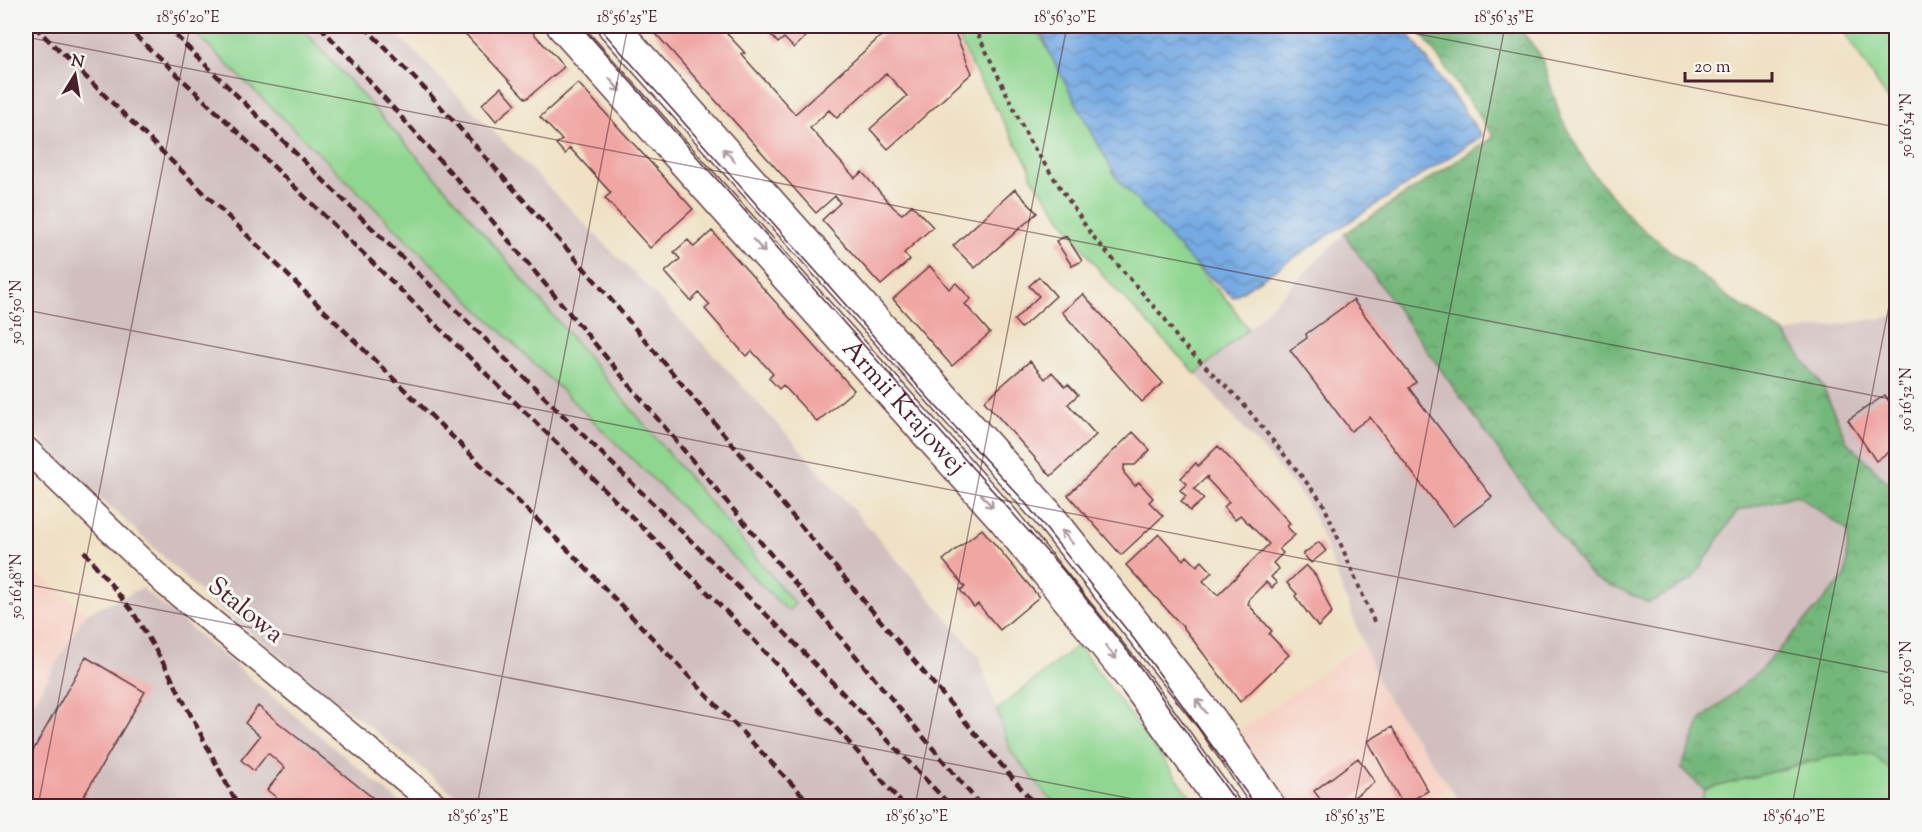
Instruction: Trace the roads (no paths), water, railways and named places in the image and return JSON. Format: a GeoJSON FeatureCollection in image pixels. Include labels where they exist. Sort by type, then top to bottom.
{"type":"FeatureCollection","features":[{"type":"Feature","properties":{"kind":"street","name":"Armii Krajowej"},"geometry":{"type":"LineString","coordinates":[[562,26],[1012,530],[1136,684],[1224,807]]}},
{"type":"Feature","properties":{"kind":"street","name":"Armii Krajowej"},"geometry":{"type":"LineString","coordinates":[[615,28],[942,392],[1095,570],[1224,740],[1270,807]]}},
{"type":"Feature","properties":{"kind":"street"},"geometry":{"type":"LineString","coordinates":[[590,56],[615,28]]}},
{"type":"Feature","properties":{"kind":"street"},"geometry":{"type":"LineString","coordinates":[[655,129],[683,104]]}},
{"type":"Feature","properties":{"kind":"street"},"geometry":{"type":"LineString","coordinates":[[730,214],[759,188]]}},
{"type":"Feature","properties":{"kind":"street"},"geometry":{"type":"LineString","coordinates":[[803,296],[831,269]]}},
{"type":"Feature","properties":{"kind":"street"},"geometry":{"type":"LineString","coordinates":[[838,335],[867,309]]}},
{"type":"Feature","properties":{"kind":"street"},"geometry":{"type":"LineString","coordinates":[[868,369],[896,341]]}},
{"type":"Feature","properties":{"kind":"street"},"geometry":{"type":"LineString","coordinates":[[893,396],[920,368]]}},
{"type":"Feature","properties":{"kind":"street"},"geometry":{"type":"LineString","coordinates":[[913,419],[942,392]]}},
{"type":"Feature","properties":{"kind":"street","name":"Stalowa"},"geometry":{"type":"LineString","coordinates":[[26,449],[166,584],[437,807]]}},
{"type":"Feature","properties":{"kind":"street"},"geometry":{"type":"LineString","coordinates":[[1012,530],[1039,504]]}},
{"type":"Feature","properties":{"kind":"street"},"geometry":{"type":"LineString","coordinates":[[1065,595],[1095,570]]}},
{"type":"Feature","properties":{"kind":"street"},"geometry":{"type":"LineString","coordinates":[[1193,762],[1224,740]]}},
{"type":"Feature","properties":{"kind":"water"},"geometry":{"type":"Polygon","coordinates":[[[1039,26],[1403,26],[1482,136],[1233,297],[1191,261],[1116,177],[1051,56],[1039,26]]]}},
{"type":"Feature","properties":{"kind":"tram line"},"geometry":{"type":"LineString","coordinates":[[581,26],[1063,570],[1137,663],[1239,806]]}},
{"type":"Feature","properties":{"kind":"tram line"},"geometry":{"type":"LineString","coordinates":[[598,26],[932,402],[1023,500],[1134,639],[1256,806]]}},
{"type":"Feature","properties":{"kind":"railway"},"geometry":{"type":"LineString","coordinates":[[34,26],[571,553],[813,806]]}},
{"type":"Feature","properties":{"kind":"railway"},"geometry":{"type":"LineString","coordinates":[[125,26],[322,213],[666,550],[764,650],[904,806]]}},
{"type":"Feature","properties":{"kind":"railway"},"geometry":{"type":"LineString","coordinates":[[166,26],[784,632],[951,806]]}},
{"type":"Feature","properties":{"kind":"railway"},"geometry":{"type":"LineString","coordinates":[[320,26],[469,193],[981,806]]}},
{"type":"Feature","properties":{"kind":"railway"},"geometry":{"type":"LineString","coordinates":[[364,26],[425,89],[597,283],[1036,806]]}},
{"type":"Feature","properties":{"kind":"railway"},"geometry":{"type":"LineString","coordinates":[[84,551],[133,612],[168,671],[238,806]]}}]}
